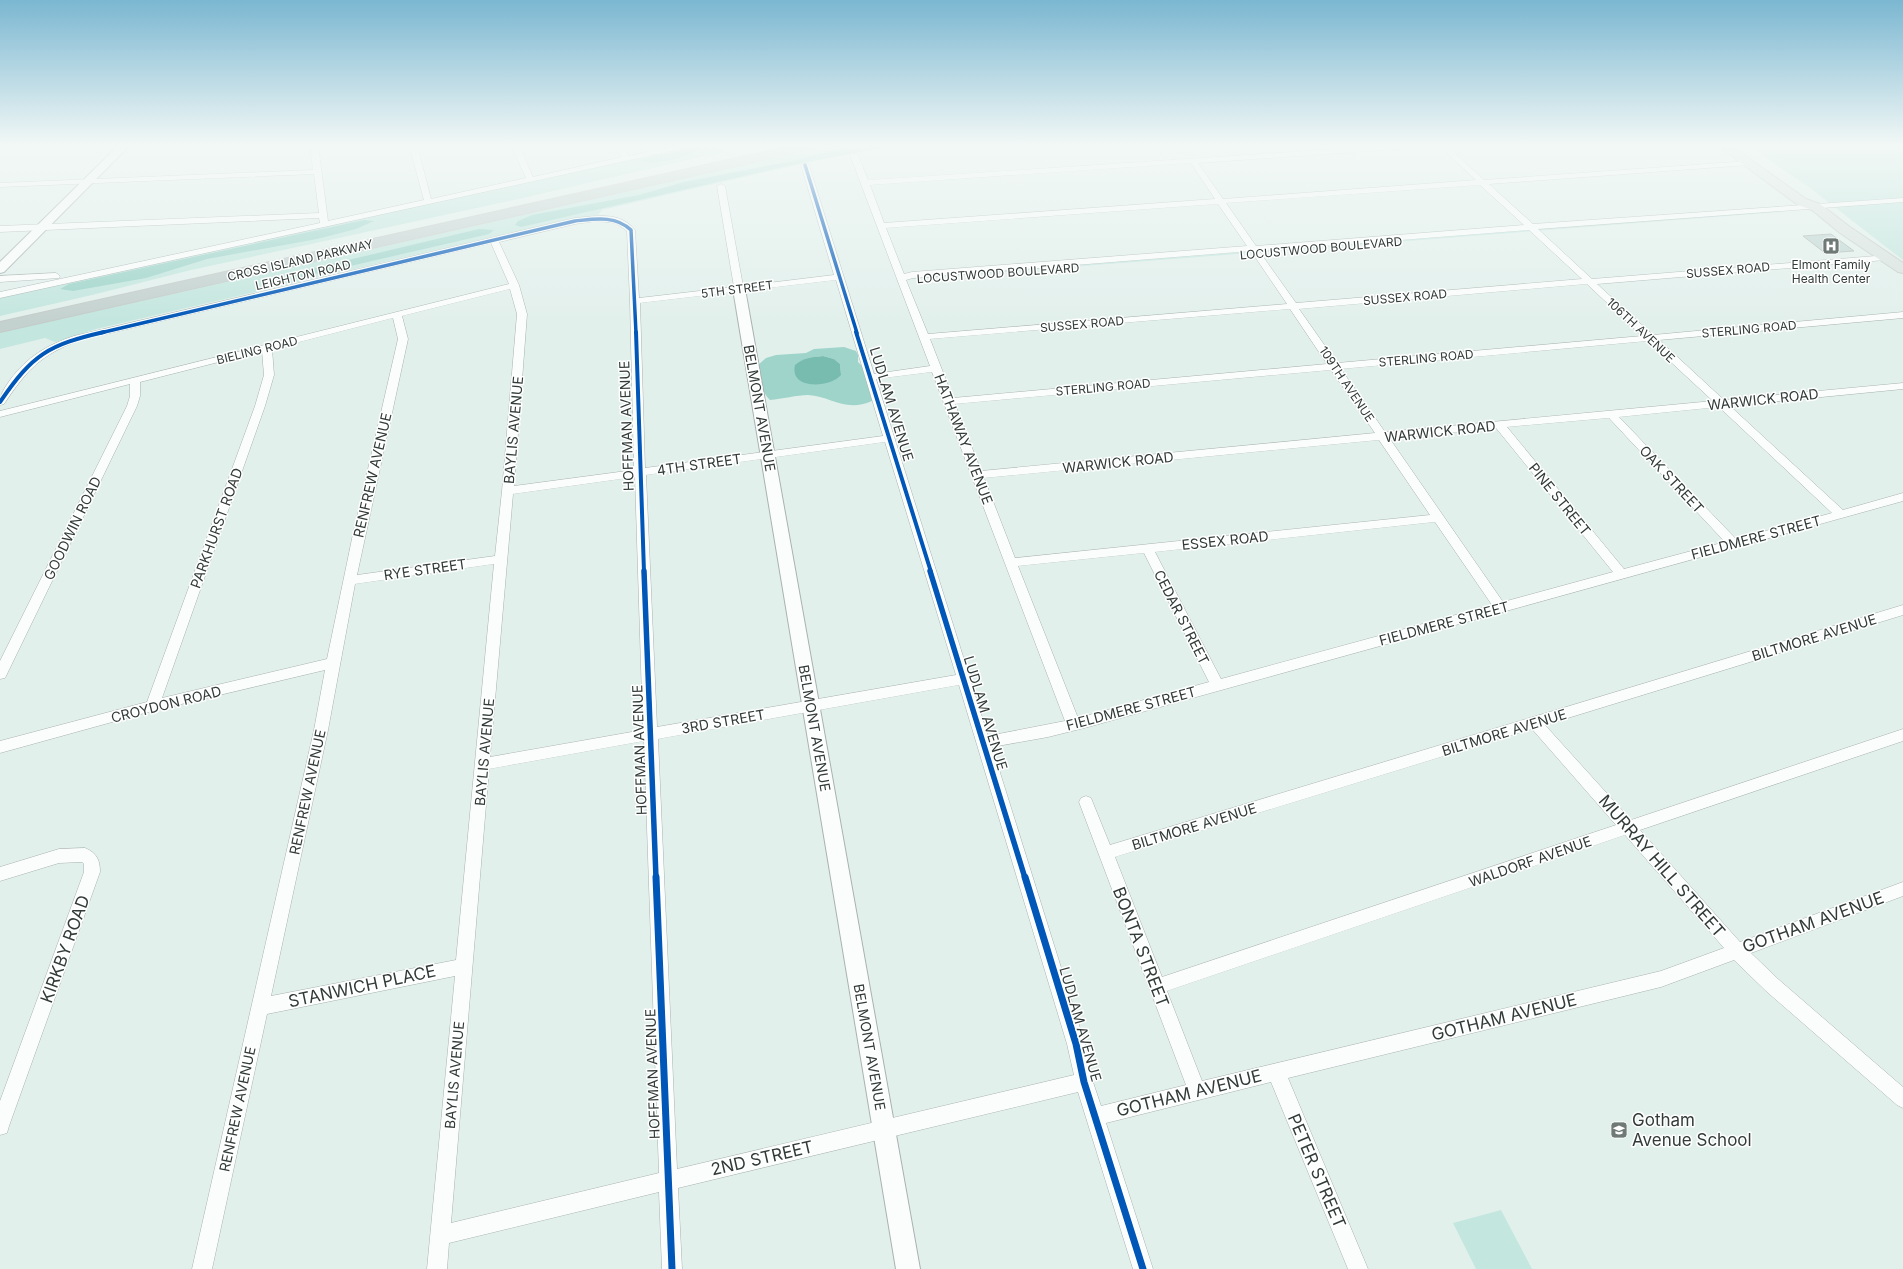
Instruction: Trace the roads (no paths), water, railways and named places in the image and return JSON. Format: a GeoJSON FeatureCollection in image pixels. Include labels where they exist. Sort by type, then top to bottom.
{"type":"FeatureCollection","features":[{"type":"Feature","properties":{"kind":"highway","name":"CROSS ISLAND PARKWAY"},"geometry":{"type":"LineString","coordinates":[[0,319],[510,204]]}},
{"type":"Feature","properties":{"kind":"highway","name":"CROSS ISLAND PARKWAY"},"geometry":{"type":"LineString","coordinates":[[0,327],[547,204]]}},
{"type":"Feature","properties":{"kind":"main road"},"geometry":{"type":"LineString","coordinates":[[0,269],[65,204]]}},
{"type":"Feature","properties":{"kind":"main road"},"geometry":{"type":"LineString","coordinates":[[1808,204],[1816,207],[1845,230],[1903,269]]}},
{"type":"Feature","properties":{"kind":"street"},"geometry":{"type":"LineString","coordinates":[[321,204],[324,224]]}},
{"type":"Feature","properties":{"kind":"street"},"geometry":{"type":"LineString","coordinates":[[0,295],[413,204]]}},
{"type":"Feature","properties":{"kind":"street","name":"BELMONT AVENUE"},"geometry":{"type":"LineString","coordinates":[[724,204],[908,1269]]}},
{"type":"Feature","properties":{"kind":"street","name":"LUDLAM AVENUE"},"geometry":{"type":"LineString","coordinates":[[817,204],[984,743],[1076,1044],[1084,1082],[1096,1116],[1143,1269]]}},
{"type":"Feature","properties":{"kind":"street","name":"HATHAWAY AVENUE"},"geometry":{"type":"LineString","coordinates":[[873,204],[1073,724]]}},
{"type":"Feature","properties":{"kind":"street"},"geometry":{"type":"LineString","coordinates":[[882,226],[1190,204]]}},
{"type":"Feature","properties":{"kind":"street","name":"109TH AVENUE"},"geometry":{"type":"LineString","coordinates":[[1223,204],[1294,306],[1500,608]]}},
{"type":"Feature","properties":{"kind":"street","name":"106TH AVENUE"},"geometry":{"type":"LineString","coordinates":[[1506,204],[1841,514]]}},
{"type":"Feature","properties":{"kind":"street","name":"LOCUSTWOOD BOULEVARD"},"geometry":{"type":"LineString","coordinates":[[902,278],[914,279],[1080,264],[1396,239],[1675,218],[1780,212],[1782,210],[1851,204]]}},
{"type":"Feature","properties":{"kind":"street"},"geometry":{"type":"LineString","coordinates":[[0,229],[323,215]]}},
{"type":"Feature","properties":{"kind":"street","name":"LEIGHTON ROAD"},"geometry":{"type":"LineString","coordinates":[[0,402],[30,362],[40,354],[62,343],[92,334],[575,221],[612,219],[626,224],[631,230]]}},
{"type":"Feature","properties":{"kind":"street","name":"HOFFMAN AVENUE"},"geometry":{"type":"LineString","coordinates":[[631,230],[672,1269]]}},
{"type":"Feature","properties":{"kind":"street","name":"BAYLIS AVENUE"},"geometry":{"type":"LineString","coordinates":[[437,1269],[500,559],[508,491],[522,314],[514,285],[494,241]]}},
{"type":"Feature","properties":{"kind":"street","name":"SUSSEX ROAD"},"geometry":{"type":"LineString","coordinates":[[924,337],[1885,257]]}},
{"type":"Feature","properties":{"kind":"street"},"geometry":{"type":"LineString","coordinates":[[0,279],[92,274]]}},
{"type":"Feature","properties":{"kind":"street","name":"5TH STREET"},"geometry":{"type":"LineString","coordinates":[[635,301],[840,277]]}},
{"type":"Feature","properties":{"kind":"street","name":"BIELING ROAD"},"geometry":{"type":"LineString","coordinates":[[0,414],[514,285]]}},
{"type":"Feature","properties":{"kind":"street","name":"RENFREW AVENUE"},"geometry":{"type":"LineString","coordinates":[[202,1269],[321,730],[332,663],[349,580],[403,339],[397,315]]}},
{"type":"Feature","properties":{"kind":"street","name":"STERLING ROAD"},"geometry":{"type":"LineString","coordinates":[[949,401],[1903,315]]}},
{"type":"Feature","properties":{"kind":"street","name":"PARKHURST ROAD"},"geometry":{"type":"LineString","coordinates":[[152,706],[260,406],[269,375],[267,347]]}},
{"type":"Feature","properties":{"kind":"street"},"geometry":{"type":"LineString","coordinates":[[871,377],[936,368]]}},
{"type":"Feature","properties":{"kind":"street","name":"GOODWIN ROAD"},"geometry":{"type":"LineString","coordinates":[[0,674],[132,406],[135,396],[135,380]]}},
{"type":"Feature","properties":{"kind":"street","name":"WARWICK ROAD"},"geometry":{"type":"LineString","coordinates":[[978,476],[1903,386]]}},
{"type":"Feature","properties":{"kind":"street","name":"OAK STREET"},"geometry":{"type":"LineString","coordinates":[[1611,414],[1734,544]]}},
{"type":"Feature","properties":{"kind":"street","name":"PINE STREET"},"geometry":{"type":"LineString","coordinates":[[1499,425],[1621,574]]}},
{"type":"Feature","properties":{"kind":"street","name":"4TH STREET"},"geometry":{"type":"LineString","coordinates":[[508,491],[890,438]]}},
{"type":"Feature","properties":{"kind":"street","name":"FIELDMERE STREET"},"geometry":{"type":"LineString","coordinates":[[984,743],[1048,731],[1088,721],[1903,497]]}},
{"type":"Feature","properties":{"kind":"street","name":"ESSEX ROAD"},"geometry":{"type":"LineString","coordinates":[[1011,563],[1438,518]]}},
{"type":"Feature","properties":{"kind":"street","name":"CEDAR STREET"},"geometry":{"type":"LineString","coordinates":[[1147,548],[1217,685]]}},
{"type":"Feature","properties":{"kind":"street","name":"RYE STREET"},"geometry":{"type":"LineString","coordinates":[[349,580],[500,559]]}},
{"type":"Feature","properties":{"kind":"street","name":"BILTMORE AVENUE"},"geometry":{"type":"LineString","coordinates":[[1105,853],[1903,610]]}},
{"type":"Feature","properties":{"kind":"street","name":"CROYDON ROAD"},"geometry":{"type":"LineString","coordinates":[[0,747],[152,706],[332,663]]}},
{"type":"Feature","properties":{"kind":"street","name":"3RD STREET"},"geometry":{"type":"LineString","coordinates":[[483,764],[963,679]]}},
{"type":"Feature","properties":{"kind":"street","name":"MURRAY HILL STREET"},"geometry":{"type":"LineString","coordinates":[[1535,723],[1737,951],[1772,985],[1900,1093]]}},
{"type":"Feature","properties":{"kind":"street","name":"WALDORF AVENUE"},"geometry":{"type":"LineString","coordinates":[[1156,987],[1903,735]]}},
{"type":"Feature","properties":{"kind":"street","name":"BONTA STREET"},"geometry":{"type":"LineString","coordinates":[[1086,802],[1197,1091]]}},
{"type":"Feature","properties":{"kind":"street","name":"KIRKBY ROAD"},"geometry":{"type":"LineString","coordinates":[[0,874],[59,856],[85,855],[92,861],[92,872],[5,1101],[0,1126]]}},
{"type":"Feature","properties":{"kind":"street","name":"GOTHAM AVENUE"},"geometry":{"type":"LineString","coordinates":[[1096,1116],[1661,979],[1903,889]]}},
{"type":"Feature","properties":{"kind":"street","name":"STANWICH PLACE"},"geometry":{"type":"LineString","coordinates":[[260,1007],[465,966]]}},
{"type":"Feature","properties":{"kind":"street","name":"PETER STREET"},"geometry":{"type":"LineString","coordinates":[[1276,1072],[1358,1269]]}},
{"type":"Feature","properties":{"kind":"street","name":"2ND STREET"},"geometry":{"type":"LineString","coordinates":[[440,1235],[1084,1082]]}},
{"type":"Feature","properties":{"kind":"place","name":"Elmont Family Health Center"},"geometry":{"type":"Point","coordinates":[1831,246]}},
{"type":"Feature","properties":{"kind":"place","name":"Gotham Avenue School"},"geometry":{"type":"Point","coordinates":[1619,1130]}}]}
